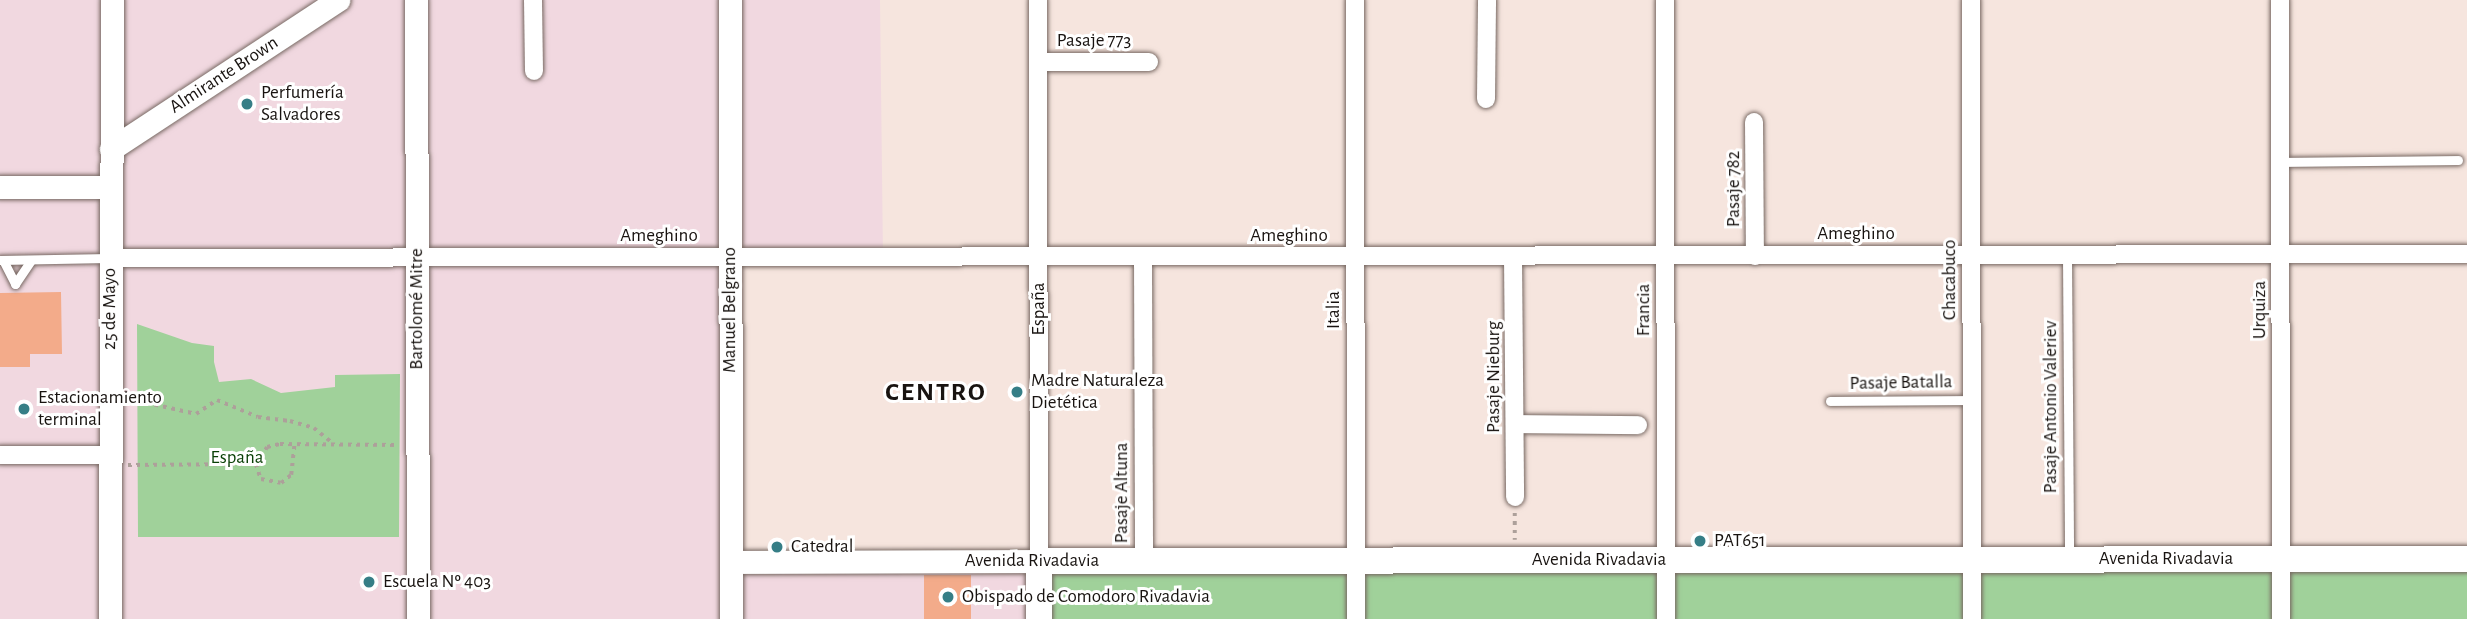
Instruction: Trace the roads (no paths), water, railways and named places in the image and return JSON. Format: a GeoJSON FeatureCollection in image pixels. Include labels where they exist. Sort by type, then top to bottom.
{"type":"FeatureCollection","features":[{"type":"Feature","properties":{"kind":"main road","name":"Avenida Rivadavia"},"geometry":{"type":"LineString","coordinates":[[1039,561],[2467,559]]}},
{"type":"Feature","properties":{"kind":"main road","name":"España"},"geometry":{"type":"LineString","coordinates":[[1039,561],[1039,619]]}},
{"type":"Feature","properties":{"kind":"street","name":"25 de Mayo"},"geometry":{"type":"LineString","coordinates":[[110,619],[112,0]]}},
{"type":"Feature","properties":{"kind":"street","name":"Almirante Brown"},"geometry":{"type":"LineString","coordinates":[[111,149],[338,0]]}},
{"type":"Feature","properties":{"kind":"street","name":"Bartolomé Mitre"},"geometry":{"type":"LineString","coordinates":[[416,0],[418,619]]}},
{"type":"Feature","properties":{"kind":"street"},"geometry":{"type":"LineString","coordinates":[[533,0],[534,71]]}},
{"type":"Feature","properties":{"kind":"street","name":"Manuel Belgrano"},"geometry":{"type":"LineString","coordinates":[[730,0],[731,619]]}},
{"type":"Feature","properties":{"kind":"street","name":"España"},"geometry":{"type":"LineString","coordinates":[[1038,0],[1039,561]]}},
{"type":"Feature","properties":{"kind":"street","name":"Italia"},"geometry":{"type":"LineString","coordinates":[[1355,0],[1356,619]]}},
{"type":"Feature","properties":{"kind":"street"},"geometry":{"type":"LineString","coordinates":[[1486,99],[1487,0]]}},
{"type":"Feature","properties":{"kind":"street","name":"Francia"},"geometry":{"type":"LineString","coordinates":[[1665,0],[1666,619]]}},
{"type":"Feature","properties":{"kind":"street","name":"Chacabuco"},"geometry":{"type":"LineString","coordinates":[[1971,0],[1972,619]]}},
{"type":"Feature","properties":{"kind":"street","name":"Urquiza"},"geometry":{"type":"LineString","coordinates":[[2280,0],[2281,619]]}},
{"type":"Feature","properties":{"kind":"street","name":"Pasaje 773"},"geometry":{"type":"LineString","coordinates":[[1038,62],[1149,62]]}},
{"type":"Feature","properties":{"kind":"street","name":"Pasaje 782"},"geometry":{"type":"LineString","coordinates":[[1754,122],[1755,256]]}},
{"type":"Feature","properties":{"kind":"street"},"geometry":{"type":"LineString","coordinates":[[0,187],[111,187]]}},
{"type":"Feature","properties":{"kind":"street","name":"Ameghino"},"geometry":{"type":"LineString","coordinates":[[111,258],[2467,254]]}},
{"type":"Feature","properties":{"kind":"street","name":"Pasaje Nieburg"},"geometry":{"type":"LineString","coordinates":[[1513,256],[1515,497]]}},
{"type":"Feature","properties":{"kind":"street","name":"Pasaje Altuna"},"geometry":{"type":"LineString","coordinates":[[1143,257],[1143,561]]}},
{"type":"Feature","properties":{"kind":"street"},"geometry":{"type":"LineString","coordinates":[[1515,424],[1637,425]]}},
{"type":"Feature","properties":{"kind":"street"},"geometry":{"type":"LineString","coordinates":[[0,455],[110,460]]}},
{"type":"Feature","properties":{"kind":"street","name":"Avenida Rivadavia"},"geometry":{"type":"LineString","coordinates":[[731,562],[1039,561]]}},
{"type":"Feature","properties":{"kind":"lane"},"geometry":{"type":"LineString","coordinates":[[2281,162],[2458,160]]}},
{"type":"Feature","properties":{"kind":"lane","name":"Pasaje Antonio Valeriev"},"geometry":{"type":"LineString","coordinates":[[2067,255],[2069,560]]}},
{"type":"Feature","properties":{"kind":"lane"},"geometry":{"type":"LineString","coordinates":[[1,260],[111,258]]}},
{"type":"Feature","properties":{"kind":"lane"},"geometry":{"type":"LineString","coordinates":[[1,260],[15,284],[31,260]]}},
{"type":"Feature","properties":{"kind":"lane","name":"Pasaje Batalla"},"geometry":{"type":"LineString","coordinates":[[1830,401],[1972,400]]}},
{"type":"Feature","properties":{"kind":"place","name":"Perfumería Salvadores"},"geometry":{"type":"Point","coordinates":[247,104]}},
{"type":"Feature","properties":{"kind":"place","name":"Madre Naturaleza Dietética"},"geometry":{"type":"Point","coordinates":[1017,392]}},
{"type":"Feature","properties":{"kind":"place","name":"Estacionamiento terminal"},"geometry":{"type":"Point","coordinates":[24,409]}},
{"type":"Feature","properties":{"kind":"place","name":"PAT651"},"geometry":{"type":"Point","coordinates":[1700,541]}},
{"type":"Feature","properties":{"kind":"place","name":"Catedral"},"geometry":{"type":"Point","coordinates":[777,547]}},
{"type":"Feature","properties":{"kind":"place","name":"Escuela Nº 403"},"geometry":{"type":"Point","coordinates":[369,582]}},
{"type":"Feature","properties":{"kind":"place","name":"Obispado de Comodoro Rivadavia"},"geometry":{"type":"Point","coordinates":[948,597]}},
{"type":"Feature","properties":{"kind":"district","name":"CENTRO"},"geometry":{"type":"Point","coordinates":[936,393]}}]}
